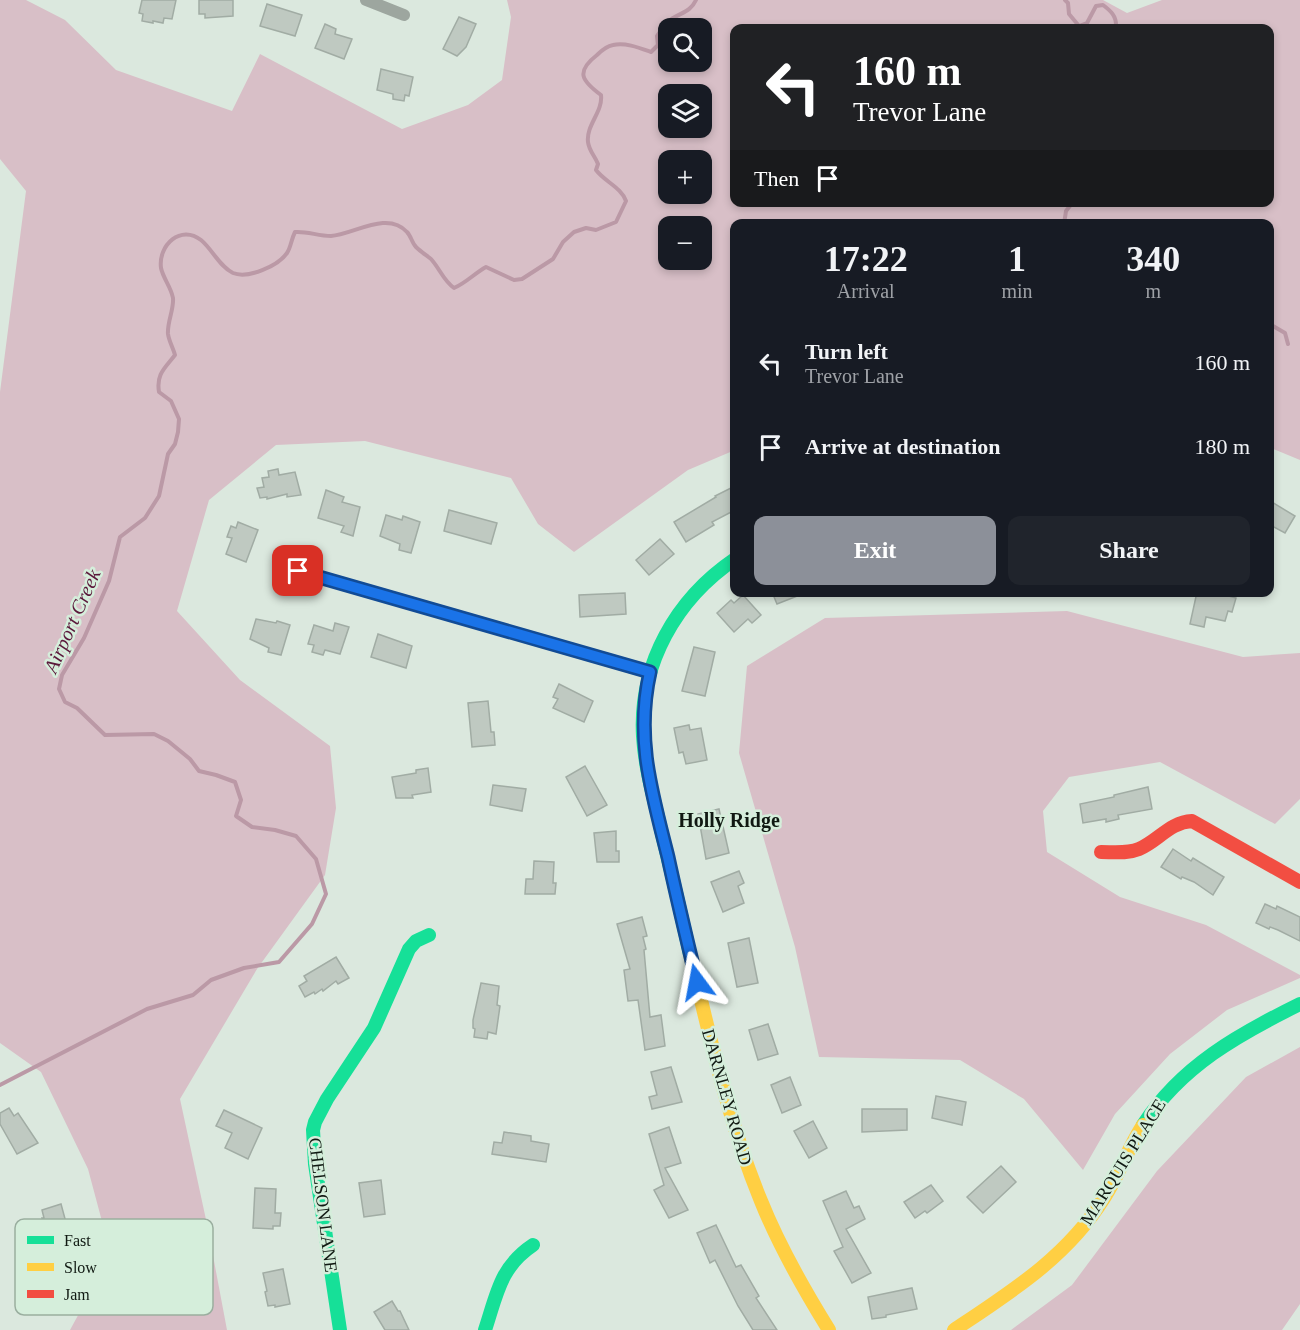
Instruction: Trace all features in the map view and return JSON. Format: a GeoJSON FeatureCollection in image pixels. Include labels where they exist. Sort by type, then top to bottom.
{"type":"FeatureCollection","features":[{"type":"Feature","properties":{"kind":"street"},"geometry":{"type":"LineString","coordinates":[[366,0],[404,15]]}},
{"type":"Feature","properties":{"kind":"street","name":"DARNLEY ROAD"},"geometry":{"type":"LineString","coordinates":[[730,561],[713,573],[681,610],[666,633],[650,672],[643,720],[649,779],[733,1128],[777,1240],[795,1275],[829,1330]]}},
{"type":"Feature","properties":{"kind":"street"},"geometry":{"type":"LineString","coordinates":[[298,571],[650,672]]}},
{"type":"Feature","properties":{"kind":"street"},"geometry":{"type":"LineString","coordinates":[[1101,852],[1131,852],[1140,849],[1178,822],[1192,821],[1300,882]]}},
{"type":"Feature","properties":{"kind":"street","name":"CHELSON LANE"},"geometry":{"type":"LineString","coordinates":[[340,1330],[315,1164],[315,1122],[371,1034],[409,948],[429,935]]}},
{"type":"Feature","properties":{"kind":"street","name":"MARQUIS PLACE"},"geometry":{"type":"LineString","coordinates":[[954,1330],[1033,1276],[1074,1239],[1104,1200],[1138,1132],[1170,1087],[1211,1052],[1300,1004]]}},
{"type":"Feature","properties":{"kind":"street"},"geometry":{"type":"LineString","coordinates":[[485,1330],[506,1272],[518,1255],[533,1245]]}},
{"type":"Feature","properties":{"kind":"shaded area"},"geometry":{"type":"Polygon","coordinates":[[[0,0],[26,0],[65,20],[116,70],[232,111],[260,54],[402,129],[468,105],[502,80],[511,17],[507,0],[1103,0],[1127,13],[1162,0],[1300,0],[1300,460],[1274,449],[1274,219],[730,219],[730,452],[688,470],[574,552],[538,524],[511,478],[365,441],[276,445],[209,500],[177,611],[240,680],[330,746],[336,808],[325,875],[257,969],[180,1099],[206,1219],[101,1219],[88,1169],[41,1072],[0,1043],[0,392],[26,191],[0,159],[0,0]]]}},
{"type":"Feature","properties":{"kind":"shaded area"},"geometry":{"type":"Polygon","coordinates":[[[1067,611],[1243,657],[1300,653],[1300,799],[1275,824],[1160,762],[1069,777],[1043,811],[1047,852],[1120,897],[1206,925],[1300,975],[1300,978],[1227,1010],[1170,1054],[1115,1114],[1083,1170],[1024,1099],[960,1060],[819,1057],[795,947],[739,753],[747,666],[825,618],[1067,611]]]}},
{"type":"Feature","properties":{"kind":"shaded area"},"geometry":{"type":"Polygon","coordinates":[[[1300,1047],[1300,1304],[1282,1330],[1011,1330],[1072,1285],[1157,1171],[1246,1077],[1300,1047]]]}},
{"type":"Feature","properties":{"kind":"shaded area"},"geometry":{"type":"Polygon","coordinates":[[[213,1256],[227,1330],[70,1330],[78,1315],[213,1315],[213,1256]]]}},
{"type":"Feature","properties":{"kind":"building"},"geometry":{"type":"Polygon","coordinates":[[[142,0],[176,0],[172,19],[164,18],[163,23],[142,21],[143,14],[139,13],[142,0]]]}},
{"type":"Feature","properties":{"kind":"building"},"geometry":{"type":"Polygon","coordinates":[[[199,0],[233,0],[233,16],[205,18],[205,14],[199,14],[199,0]]]}},
{"type":"Feature","properties":{"kind":"building"},"geometry":{"type":"Polygon","coordinates":[[[267,4],[302,15],[295,36],[260,26],[267,4]]]}},
{"type":"Feature","properties":{"kind":"building"},"geometry":{"type":"Polygon","coordinates":[[[459,17],[476,24],[466,47],[457,56],[443,49],[459,17]]]}},
{"type":"Feature","properties":{"kind":"building"},"geometry":{"type":"Polygon","coordinates":[[[325,24],[336,29],[335,34],[352,39],[344,59],[315,48],[325,24]]]}},
{"type":"Feature","properties":{"kind":"building"},"geometry":{"type":"Polygon","coordinates":[[[381,69],[413,77],[409,96],[405,95],[404,101],[393,99],[393,94],[377,90],[381,69]]]}},
{"type":"Feature","properties":{"kind":"building"},"geometry":{"type":"Polygon","coordinates":[[[278,469],[279,475],[295,472],[301,495],[287,497],[287,494],[267,499],[267,497],[260,498],[257,488],[264,487],[262,478],[269,477],[268,471],[278,469]]]}},
{"type":"Feature","properties":{"kind":"building"},"geometry":{"type":"Polygon","coordinates":[[[730,488],[730,513],[712,522],[714,525],[686,542],[674,522],[730,488]]]}},
{"type":"Feature","properties":{"kind":"building"},"geometry":{"type":"Polygon","coordinates":[[[326,490],[344,497],[342,502],[360,507],[353,536],[341,532],[344,526],[318,518],[326,490]]]}},
{"type":"Feature","properties":{"kind":"building"},"geometry":{"type":"Polygon","coordinates":[[[1274,503],[1295,516],[1285,533],[1274,527],[1274,503]]]}},
{"type":"Feature","properties":{"kind":"building"},"geometry":{"type":"Polygon","coordinates":[[[449,510],[497,523],[491,544],[444,531],[449,510]]]}},
{"type":"Feature","properties":{"kind":"building"},"geometry":{"type":"Polygon","coordinates":[[[386,515],[402,520],[403,516],[420,522],[411,553],[399,550],[400,544],[380,536],[386,515]]]}},
{"type":"Feature","properties":{"kind":"building"},"geometry":{"type":"Polygon","coordinates":[[[238,522],[258,530],[246,562],[226,554],[232,538],[227,537],[231,526],[236,528],[238,522]]]}},
{"type":"Feature","properties":{"kind":"building"},"geometry":{"type":"Polygon","coordinates":[[[660,539],[674,554],[649,575],[636,560],[660,539]]]}},
{"type":"Feature","properties":{"kind":"building"},"geometry":{"type":"Polygon","coordinates":[[[625,593],[626,614],[580,617],[579,595],[625,593]]]}},
{"type":"Feature","properties":{"kind":"building"},"geometry":{"type":"Polygon","coordinates":[[[741,597],[745,597],[761,615],[752,623],[748,619],[734,632],[717,613],[731,600],[734,603],[741,597]]]}},
{"type":"Feature","properties":{"kind":"building"},"geometry":{"type":"Polygon","coordinates":[[[774,597],[795,597],[777,604],[774,597]]]}},
{"type":"Feature","properties":{"kind":"building"},"geometry":{"type":"Polygon","coordinates":[[[1196,597],[1236,598],[1232,612],[1228,611],[1225,621],[1206,617],[1204,627],[1190,624],[1196,597]]]}},
{"type":"Feature","properties":{"kind":"building"},"geometry":{"type":"Polygon","coordinates":[[[256,619],[290,625],[281,655],[268,652],[269,648],[250,639],[256,619]]]}},
{"type":"Feature","properties":{"kind":"building"},"geometry":{"type":"Polygon","coordinates":[[[335,623],[349,627],[340,654],[325,650],[323,655],[312,652],[314,645],[308,644],[314,625],[333,631],[335,623]]]}},
{"type":"Feature","properties":{"kind":"building"},"geometry":{"type":"Polygon","coordinates":[[[378,634],[412,646],[406,668],[371,657],[378,634]]]}},
{"type":"Feature","properties":{"kind":"building"},"geometry":{"type":"Polygon","coordinates":[[[694,647],[715,652],[705,696],[682,691],[694,647]]]}},
{"type":"Feature","properties":{"kind":"building"},"geometry":{"type":"Polygon","coordinates":[[[559,684],[593,701],[584,722],[553,708],[558,699],[553,697],[559,684]]]}},
{"type":"Feature","properties":{"kind":"building"},"geometry":{"type":"Polygon","coordinates":[[[488,701],[491,732],[494,732],[495,745],[472,747],[468,703],[488,701]]]}},
{"type":"Feature","properties":{"kind":"building"},"geometry":{"type":"Polygon","coordinates":[[[689,725],[690,730],[701,728],[707,760],[686,764],[683,752],[679,753],[674,728],[689,725]]]}},
{"type":"Feature","properties":{"kind":"building"},"geometry":{"type":"Polygon","coordinates":[[[585,766],[607,805],[587,816],[566,777],[585,766]]]}},
{"type":"Feature","properties":{"kind":"building"},"geometry":{"type":"Polygon","coordinates":[[[428,768],[431,792],[412,795],[413,798],[396,798],[392,777],[416,773],[416,770],[428,768]]]}},
{"type":"Feature","properties":{"kind":"building"},"geometry":{"type":"Polygon","coordinates":[[[493,785],[526,789],[522,811],[490,805],[493,785]]]}},
{"type":"Feature","properties":{"kind":"building"},"geometry":{"type":"Polygon","coordinates":[[[1148,787],[1152,809],[1118,815],[1119,819],[1106,822],[1106,819],[1083,823],[1080,804],[1148,787]]]}},
{"type":"Feature","properties":{"kind":"building"},"geometry":{"type":"Polygon","coordinates":[[[719,809],[729,853],[706,859],[698,814],[719,809]]]}},
{"type":"Feature","properties":{"kind":"building"},"geometry":{"type":"Polygon","coordinates":[[[616,831],[616,851],[619,851],[619,862],[597,862],[594,833],[616,831]]]}},
{"type":"Feature","properties":{"kind":"building"},"geometry":{"type":"Polygon","coordinates":[[[1173,849],[1191,861],[1193,858],[1224,877],[1213,895],[1194,882],[1182,877],[1181,879],[1161,867],[1173,849]]]}},
{"type":"Feature","properties":{"kind":"building"},"geometry":{"type":"Polygon","coordinates":[[[534,861],[554,862],[555,894],[525,894],[526,879],[533,879],[534,861]]]}},
{"type":"Feature","properties":{"kind":"building"},"geometry":{"type":"Polygon","coordinates":[[[739,871],[744,883],[738,886],[744,903],[723,912],[711,882],[739,871]]]}},
{"type":"Feature","properties":{"kind":"building"},"geometry":{"type":"Polygon","coordinates":[[[1265,904],[1276,909],[1277,906],[1300,917],[1300,941],[1278,930],[1256,923],[1265,904]]]}},
{"type":"Feature","properties":{"kind":"building"},"geometry":{"type":"Polygon","coordinates":[[[642,917],[647,936],[643,937],[646,949],[644,950],[650,1017],[661,1015],[665,1046],[645,1050],[638,1000],[628,1001],[624,970],[630,969],[617,924],[642,917]]]}},
{"type":"Feature","properties":{"kind":"building"},"geometry":{"type":"Polygon","coordinates":[[[749,938],[758,983],[737,987],[728,943],[749,938]]]}},
{"type":"Feature","properties":{"kind":"building"},"geometry":{"type":"Polygon","coordinates":[[[336,957],[349,978],[338,984],[336,981],[323,991],[322,989],[305,997],[299,986],[307,981],[304,976],[336,957]]]}},
{"type":"Feature","properties":{"kind":"building"},"geometry":{"type":"Polygon","coordinates":[[[481,983],[499,986],[497,1005],[500,1006],[496,1034],[488,1032],[487,1039],[474,1037],[475,1029],[473,1028],[481,983]]]}},
{"type":"Feature","properties":{"kind":"building"},"geometry":{"type":"Polygon","coordinates":[[[768,1024],[778,1054],[758,1060],[749,1030],[768,1024]]]}},
{"type":"Feature","properties":{"kind":"building"},"geometry":{"type":"Polygon","coordinates":[[[671,1067],[682,1102],[652,1109],[649,1097],[657,1095],[651,1072],[671,1067]]]}},
{"type":"Feature","properties":{"kind":"building"},"geometry":{"type":"Polygon","coordinates":[[[790,1077],[801,1105],[782,1113],[771,1085],[790,1077]]]}},
{"type":"Feature","properties":{"kind":"building"},"geometry":{"type":"Polygon","coordinates":[[[936,1096],[966,1102],[962,1125],[932,1118],[936,1096]]]}},
{"type":"Feature","properties":{"kind":"building"},"geometry":{"type":"Polygon","coordinates":[[[9,1108],[14,1116],[18,1113],[38,1143],[17,1154],[0,1124],[0,1113],[9,1108]]]}},
{"type":"Feature","properties":{"kind":"building"},"geometry":{"type":"Polygon","coordinates":[[[862,1109],[907,1109],[907,1130],[862,1132],[862,1109]]]}},
{"type":"Feature","properties":{"kind":"building"},"geometry":{"type":"Polygon","coordinates":[[[224,1110],[262,1128],[248,1159],[225,1148],[232,1133],[216,1126],[224,1110]]]}},
{"type":"Feature","properties":{"kind":"building"},"geometry":{"type":"Polygon","coordinates":[[[813,1121],[827,1148],[809,1158],[794,1131],[813,1121]]]}},
{"type":"Feature","properties":{"kind":"building"},"geometry":{"type":"Polygon","coordinates":[[[669,1127],[681,1163],[665,1168],[688,1210],[669,1218],[654,1190],[664,1185],[649,1134],[669,1127]]]}},
{"type":"Feature","properties":{"kind":"building"},"geometry":{"type":"Polygon","coordinates":[[[504,1132],[531,1136],[531,1141],[549,1144],[546,1162],[492,1154],[494,1142],[502,1143],[504,1132]]]}},
{"type":"Feature","properties":{"kind":"building"},"geometry":{"type":"Polygon","coordinates":[[[1001,1166],[1016,1182],[983,1213],[967,1197],[1001,1166]]]}},
{"type":"Feature","properties":{"kind":"building"},"geometry":{"type":"Polygon","coordinates":[[[381,1180],[385,1214],[364,1217],[359,1183],[381,1180]]]}},
{"type":"Feature","properties":{"kind":"building"},"geometry":{"type":"Polygon","coordinates":[[[931,1185],[943,1201],[927,1213],[925,1211],[915,1218],[904,1202],[931,1185]]]}},
{"type":"Feature","properties":{"kind":"building"},"geometry":{"type":"Polygon","coordinates":[[[255,1188],[276,1189],[275,1213],[281,1213],[280,1226],[273,1226],[273,1229],[253,1228],[255,1188]]]}},
{"type":"Feature","properties":{"kind":"building"},"geometry":{"type":"Polygon","coordinates":[[[846,1191],[854,1208],[859,1206],[865,1219],[846,1229],[871,1273],[852,1283],[834,1251],[843,1247],[823,1201],[846,1191]]]}},
{"type":"Feature","properties":{"kind":"building"},"geometry":{"type":"Polygon","coordinates":[[[61,1204],[65,1219],[42,1219],[42,1210],[61,1204]]]}},
{"type":"Feature","properties":{"kind":"building"},"geometry":{"type":"Polygon","coordinates":[[[716,1225],[736,1267],[741,1265],[759,1296],[756,1298],[777,1330],[753,1330],[715,1260],[710,1263],[697,1233],[716,1225]]]}},
{"type":"Feature","properties":{"kind":"building"},"geometry":{"type":"Polygon","coordinates":[[[283,1269],[290,1304],[268,1306],[263,1273],[283,1269]]]}},
{"type":"Feature","properties":{"kind":"building"},"geometry":{"type":"Polygon","coordinates":[[[912,1288],[917,1309],[872,1319],[868,1297],[912,1288]]]}},
{"type":"Feature","properties":{"kind":"building"},"geometry":{"type":"Polygon","coordinates":[[[392,1301],[400,1311],[409,1330],[385,1330],[374,1312],[392,1301]]]}},
{"type":"Feature","properties":{"kind":"waterway","name":"Airport Creek"},"geometry":{"type":"LineString","coordinates":[[0,1085],[147,1009],[193,995],[211,980],[244,968],[279,962],[312,924],[326,894],[316,859],[296,836],[252,827],[236,816],[241,800],[235,782],[199,771],[190,759],[168,741],[154,734],[105,735],[77,708],[65,702],[59,689],[62,675],[84,638],[109,581],[120,537],[145,518],[159,496],[168,454],[175,444],[178,432],[179,419],[171,401],[159,392],[158,386],[162,372],[175,355],[168,334],[173,298],[161,268],[163,252],[167,245],[179,236],[186,234],[193,236],[201,240],[228,270],[233,273],[246,274],[270,267],[283,258],[295,232],[331,236],[370,225],[390,223],[399,226],[410,235],[415,245],[431,259],[454,288],[486,267],[514,280],[522,279],[553,259],[563,242],[574,232],[586,228],[596,230],[616,222],[626,201],[624,196],[596,170],[598,164],[590,148],[588,136],[600,107],[601,95],[586,81],[584,76],[586,66],[602,50],[613,45],[627,45],[651,52],[658,45],[657,36],[664,27],[673,18],[689,9],[696,0]]}},
{"type":"Feature","properties":{"kind":"waterway","name":"Airport Creek"},"geometry":{"type":"LineString","coordinates":[[1065,0],[1068,3],[1069,14],[1077,24]]}},
{"type":"Feature","properties":{"kind":"waterway","name":"Airport Creek"},"geometry":{"type":"LineString","coordinates":[[1084,24],[1096,6],[1103,5],[1111,12],[1116,24]]}},
{"type":"Feature","properties":{"kind":"waterway","name":"Airport Creek"},"geometry":{"type":"LineString","coordinates":[[1065,219],[1069,207]]}},
{"type":"Feature","properties":{"kind":"waterway","name":"Airport Creek"},"geometry":{"type":"LineString","coordinates":[[1274,327],[1285,333],[1288,344]]}},
{"type":"Feature","properties":{"kind":"traffic: fast"},"geometry":{"type":"LineString","coordinates":[[690,954],[648,774],[644,749],[643,709],[647,684],[665,636],[695,593],[730,563]]}},
{"type":"Feature","properties":{"kind":"traffic: fast"},"geometry":{"type":"LineString","coordinates":[[340,1330],[315,1164],[313,1130],[327,1099],[374,1028],[409,949],[416,941],[429,935]]}},
{"type":"Feature","properties":{"kind":"traffic: fast"},"geometry":{"type":"LineString","coordinates":[[1143,1125],[1158,1104],[1193,1069],[1255,1027],[1300,1004]]}},
{"type":"Feature","properties":{"kind":"traffic: fast"},"geometry":{"type":"LineString","coordinates":[[485,1330],[506,1272],[513,1262],[533,1245]]}},
{"type":"Feature","properties":{"kind":"traffic: slow"},"geometry":{"type":"LineString","coordinates":[[298,571],[650,672]]}},
{"type":"Feature","properties":{"kind":"traffic: slow"},"geometry":{"type":"LineString","coordinates":[[690,954],[721,1079],[749,1171],[784,1251],[829,1330]]}},
{"type":"Feature","properties":{"kind":"traffic: slow"},"geometry":{"type":"LineString","coordinates":[[954,1330],[1017,1287],[1073,1238],[1104,1198],[1143,1125]]}},
{"type":"Feature","properties":{"kind":"traffic: jam"},"geometry":{"type":"LineString","coordinates":[[1101,852],[1134,851],[1146,846],[1171,828],[1192,821],[1300,882]]}},
{"type":"Feature","properties":{"kind":"district","name":"Holly Ridge"},"geometry":{"type":"Point","coordinates":[729,820]}},
{"type":"Feature","properties":{"kind":"route"},"geometry":{"type":"LineString","coordinates":[[298,571],[650,672],[643,720],[649,779],[697,982]]}}]}
